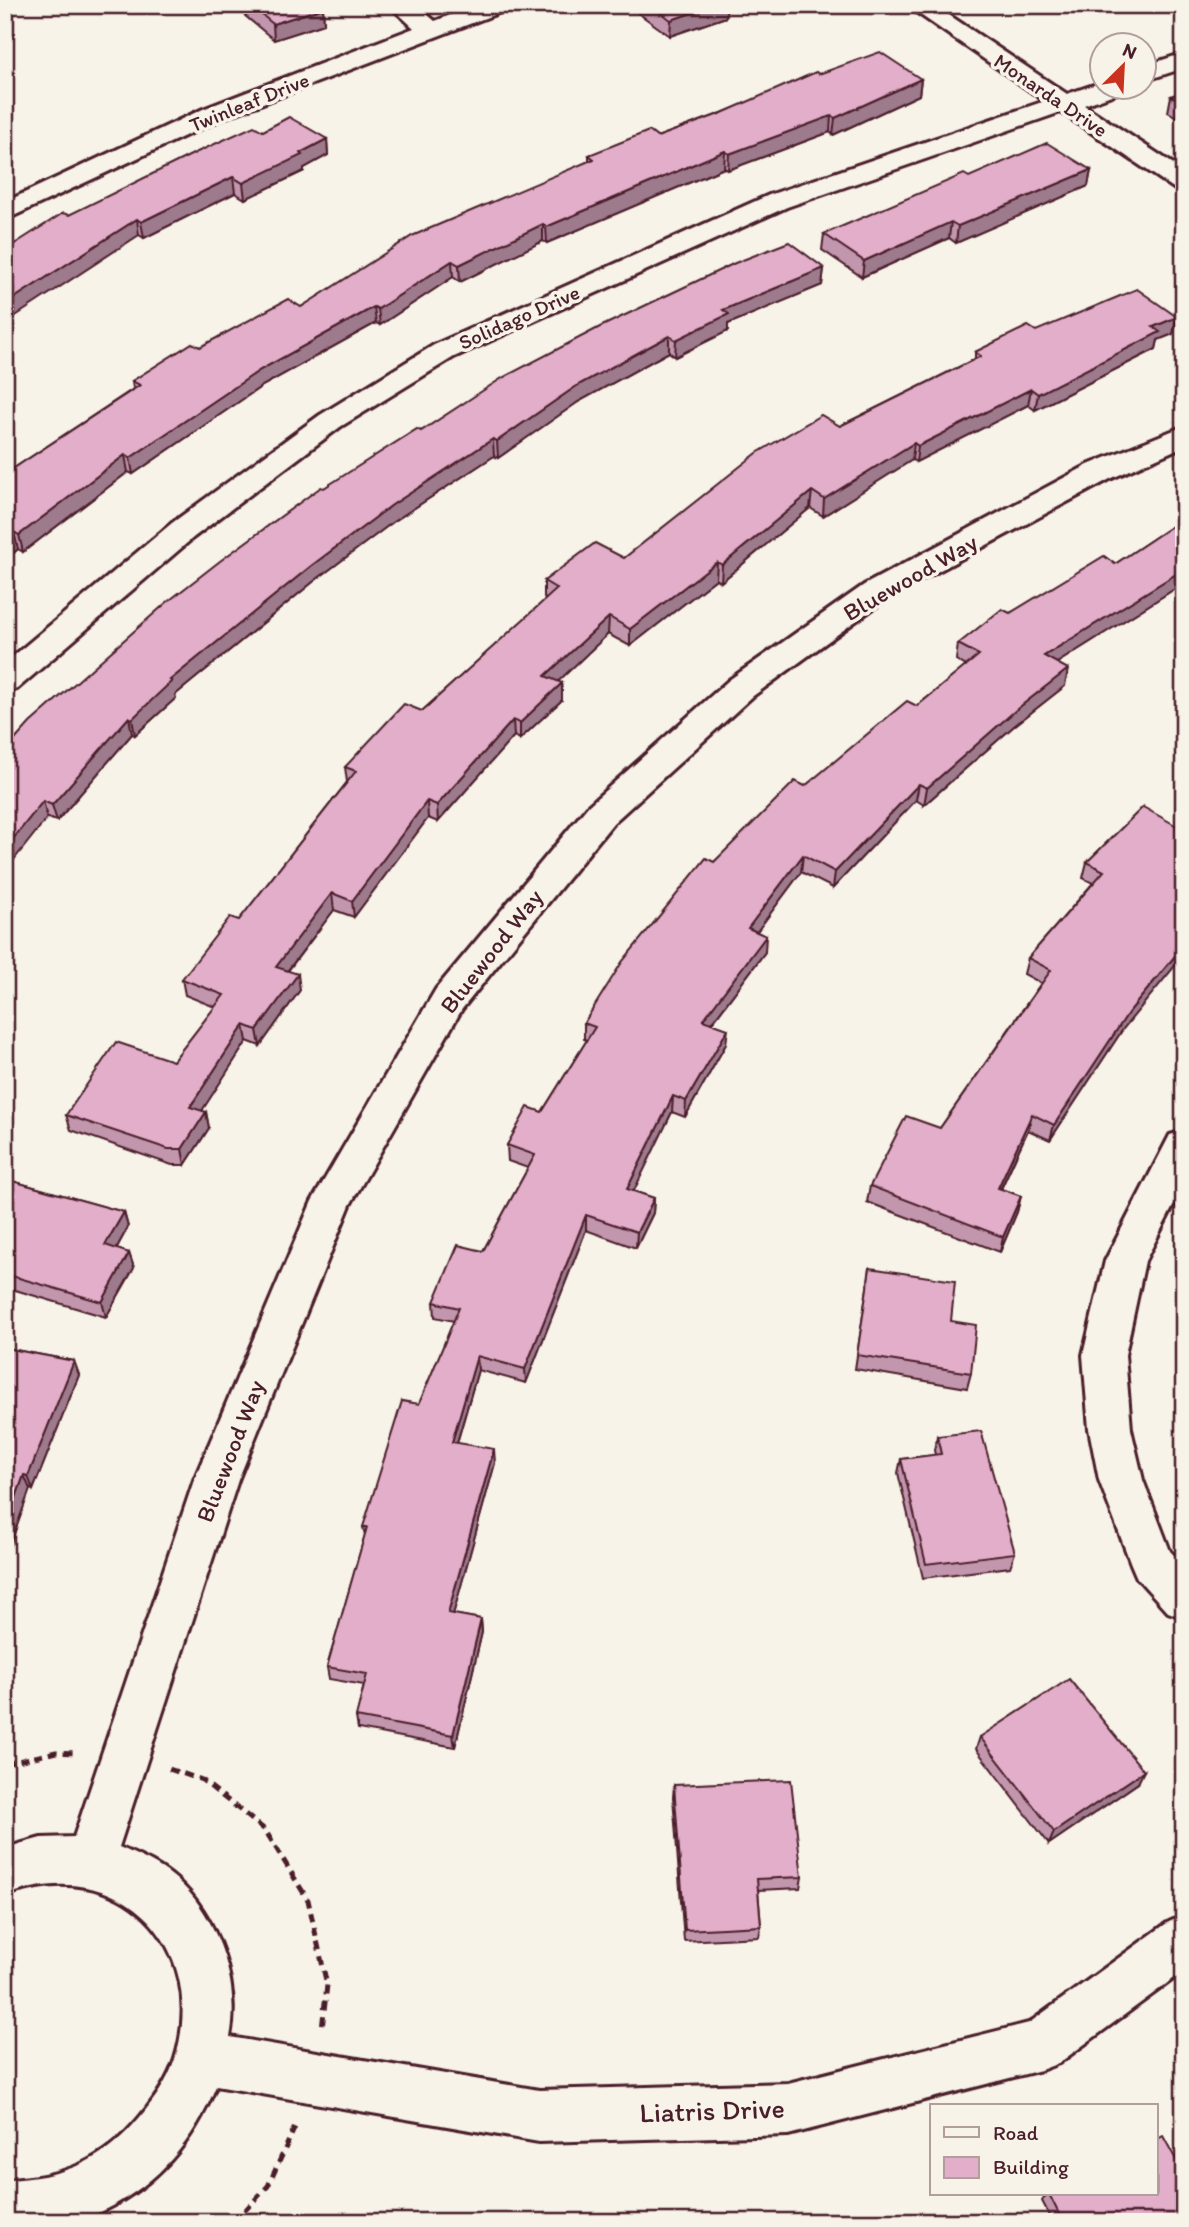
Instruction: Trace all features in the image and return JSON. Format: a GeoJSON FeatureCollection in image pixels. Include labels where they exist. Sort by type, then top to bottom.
{"type":"FeatureCollection","features":[{"type":"Feature","properties":{"kind":"street"},"geometry":{"type":"LineString","coordinates":[[401,5],[432,31]]}},
{"type":"Feature","properties":{"kind":"street","name":"Twinleaf Drive"},"geometry":{"type":"LineString","coordinates":[[5,212],[212,114],[498,5]]}},
{"type":"Feature","properties":{"kind":"street","name":"Monarda Drive"},"geometry":{"type":"LineString","coordinates":[[918,5],[1184,183]]}},
{"type":"Feature","properties":{"kind":"street"},"geometry":{"type":"LineString","coordinates":[[1158,69],[1184,60]]}},
{"type":"Feature","properties":{"kind":"street","name":"Solidago Drive"},"geometry":{"type":"LineString","coordinates":[[5,681],[183,530],[330,421],[444,351],[778,201],[1088,95]]}},
{"type":"Feature","properties":{"kind":"street","name":"Bluewood Way"},"geometry":{"type":"LineString","coordinates":[[90,1862],[216,1480],[332,1200],[449,999],[601,814],[741,688],[875,592],[1099,472],[1184,435]]}},
{"type":"Feature","properties":{"kind":"street"},"geometry":{"type":"LineString","coordinates":[[1184,1146],[1125,1261],[1104,1355],[1110,1429],[1121,1480],[1153,1564],[1184,1597]]}},
{"type":"Feature","properties":{"kind":"street"},"geometry":{"type":"LineString","coordinates":[[5,1872],[16,1867],[73,1860],[90,1862],[126,1873],[168,1902],[197,1947],[209,2001],[202,2058],[180,2108],[139,2158],[86,2192],[24,2206],[5,2206]]}},
{"type":"Feature","properties":{"kind":"street","name":"Liatris Drive"},"geometry":{"type":"LineString","coordinates":[[202,2058],[539,2116],[788,2109],[1041,2045],[1184,1940]]}},
{"type":"Feature","properties":{"kind":"building"},"geometry":{"type":"Polygon","coordinates":[[[250,5],[320,5],[323,8],[273,24],[250,5]]]}},
{"type":"Feature","properties":{"kind":"building"},"geometry":{"type":"Polygon","coordinates":[[[650,5],[715,5],[671,20],[650,5]]]}},
{"type":"Feature","properties":{"kind":"building"},"geometry":{"type":"Polygon","coordinates":[[[880,52],[921,79],[835,118],[831,116],[729,154],[725,151],[546,227],[543,224],[459,265],[452,261],[378,309],[374,307],[260,370],[130,458],[125,455],[19,535],[14,532],[5,540],[5,474],[140,385],[132,381],[192,343],[200,347],[288,299],[301,307],[412,236],[594,159],[589,155],[649,131],[657,137],[722,113],[816,72],[819,74],[880,52]]]}},
{"type":"Feature","properties":{"kind":"building"},"geometry":{"type":"Polygon","coordinates":[[[1184,91],[1184,103],[1171,96],[1184,91]]]}},
{"type":"Feature","properties":{"kind":"building"},"geometry":{"type":"Polygon","coordinates":[[[289,117],[327,139],[300,153],[302,155],[243,183],[233,177],[141,222],[137,219],[5,304],[5,250],[63,213],[69,215],[254,126],[263,131],[289,117]]]}},
{"type":"Feature","properties":{"kind":"building"},"geometry":{"type":"Polygon","coordinates":[[[1047,143],[1091,170],[958,226],[951,222],[864,261],[824,234],[964,174],[969,177],[1047,143]]]}},
{"type":"Feature","properties":{"kind":"building"},"geometry":{"type":"Polygon","coordinates":[[[789,242],[824,268],[723,310],[729,314],[676,340],[669,336],[578,385],[497,441],[493,439],[392,505],[311,566],[170,680],[172,681],[132,719],[129,717],[52,805],[43,801],[5,849],[5,751],[30,723],[166,603],[220,561],[321,487],[324,488],[417,429],[421,431],[502,378],[600,327],[735,263],[789,242]]]}},
{"type":"Feature","properties":{"kind":"building"},"geometry":{"type":"Polygon","coordinates":[[[1137,289],[1177,317],[1153,327],[1160,332],[1038,394],[1031,389],[918,446],[914,443],[824,499],[812,491],[722,565],[717,562],[630,629],[609,617],[545,676],[562,683],[520,723],[513,720],[437,805],[427,801],[352,901],[332,893],[276,967],[298,974],[257,1030],[244,1025],[190,1107],[206,1112],[182,1149],[168,1149],[66,1115],[116,1042],[173,1061],[224,995],[182,979],[230,917],[239,920],[356,771],[345,767],[404,704],[422,711],[557,589],[544,581],[595,543],[624,558],[757,453],[821,415],[840,426],[981,356],[975,352],[1028,326],[1036,331],[1137,289]]]}},
{"type":"Feature","properties":{"kind":"building"},"geometry":{"type":"Polygon","coordinates":[[[1184,518],[1184,569],[1044,656],[1068,669],[1017,709],[927,788],[919,784],[835,872],[803,855],[748,928],[766,936],[703,1020],[728,1029],[686,1101],[673,1096],[627,1189],[654,1198],[637,1232],[586,1215],[525,1369],[477,1356],[452,1442],[494,1449],[448,1613],[481,1619],[453,1735],[356,1717],[367,1674],[327,1667],[367,1527],[363,1527],[402,1401],[419,1404],[459,1308],[434,1302],[458,1245],[483,1251],[535,1155],[507,1145],[528,1107],[542,1112],[595,1027],[584,1023],[622,962],[706,858],[714,862],[795,781],[805,786],[907,701],[917,706],[979,655],[958,644],[1002,609],[1010,613],[1104,556],[1115,564],[1184,518]]]}},
{"type":"Feature","properties":{"kind":"building"},"geometry":{"type":"Polygon","coordinates":[[[1143,807],[1184,830],[1184,945],[1128,1013],[1054,1125],[1032,1114],[998,1188],[1021,1196],[1003,1237],[870,1186],[906,1116],[940,1128],[1051,970],[1028,958],[1104,871],[1087,862],[1143,807]]]}},
{"type":"Feature","properties":{"kind":"building"},"geometry":{"type":"Polygon","coordinates":[[[5,1179],[124,1212],[105,1245],[129,1253],[102,1302],[5,1274],[5,1179]]]}},
{"type":"Feature","properties":{"kind":"building"},"geometry":{"type":"Polygon","coordinates":[[[870,1268],[955,1281],[951,1321],[976,1325],[971,1373],[857,1355],[870,1268]]]}},
{"type":"Feature","properties":{"kind":"building"},"geometry":{"type":"Polygon","coordinates":[[[5,1348],[74,1361],[28,1476],[24,1475],[5,1528],[5,1348]]]}},
{"type":"Feature","properties":{"kind":"building"},"geometry":{"type":"Polygon","coordinates":[[[981,1431],[1015,1553],[926,1564],[901,1459],[941,1454],[937,1436],[981,1431]]]}},
{"type":"Feature","properties":{"kind":"building"},"geometry":{"type":"Polygon","coordinates":[[[1069,1679],[1144,1771],[1054,1832],[980,1737],[1069,1679]]]}},
{"type":"Feature","properties":{"kind":"building"},"geometry":{"type":"Polygon","coordinates":[[[791,1780],[802,1877],[757,1879],[761,1926],[685,1930],[674,1785],[791,1780]]]}},
{"type":"Feature","properties":{"kind":"building"},"geometry":{"type":"Polygon","coordinates":[[[1163,2136],[1184,2174],[1184,2222],[1063,2222],[1050,2196],[1158,2196],[1158,2139],[1163,2136]]]}}]}
